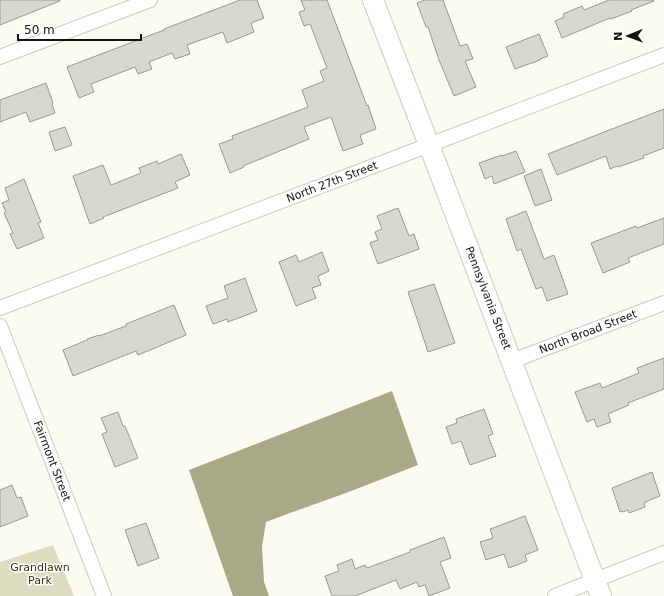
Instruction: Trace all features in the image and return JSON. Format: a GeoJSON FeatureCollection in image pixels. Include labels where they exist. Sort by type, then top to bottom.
{"type":"FeatureCollection","features":[{"type":"Feature","properties":{"kind":"street"},"geometry":{"type":"LineString","coordinates":[[0,57],[150,0]]}},
{"type":"Feature","properties":{"kind":"street","name":"Pennsylvania Street"},"geometry":{"type":"LineString","coordinates":[[373,0],[430,145],[598,588]]}},
{"type":"Feature","properties":{"kind":"street","name":"North 27th Street"},"geometry":{"type":"LineString","coordinates":[[0,308],[430,145],[664,54]]}},
{"type":"Feature","properties":{"kind":"street","name":"North Broad Street"},"geometry":{"type":"LineString","coordinates":[[512,361],[664,303]]}},
{"type":"Feature","properties":{"kind":"street","name":"Fairmont Street"},"geometry":{"type":"LineString","coordinates":[[0,326],[104,596]]}},
{"type":"Feature","properties":{"kind":"street"},"geometry":{"type":"LineString","coordinates":[[555,596],[598,588],[664,553]]}},
{"type":"Feature","properties":{"kind":"green space","name":"Grandlawn Park"},"geometry":{"type":"Polygon","coordinates":[[[53,545],[74,596],[0,596],[0,562],[53,545]]]}},
{"type":"Feature","properties":{"kind":"shaded area"},"geometry":{"type":"Polygon","coordinates":[[[392,391],[418,465],[266,522],[262,546],[264,582],[269,596],[233,596],[189,470],[392,391]]]}},
{"type":"Feature","properties":{"kind":"building"},"geometry":{"type":"Polygon","coordinates":[[[0,0],[60,0],[60,1],[0,25],[0,0]]]}},
{"type":"Feature","properties":{"kind":"building"},"geometry":{"type":"Polygon","coordinates":[[[240,0],[257,0],[264,18],[251,23],[254,32],[227,43],[223,32],[187,45],[190,54],[175,59],[172,53],[149,62],[152,69],[138,74],[135,67],[91,84],[94,92],[79,98],[67,67],[240,0]]]}},
{"type":"Feature","properties":{"kind":"building"},"geometry":{"type":"Polygon","coordinates":[[[301,0],[327,0],[376,129],[360,135],[363,144],[343,151],[331,117],[304,127],[309,139],[243,166],[244,167],[230,173],[219,144],[233,139],[232,136],[308,107],[302,90],[324,81],[320,71],[327,68],[310,24],[304,26],[299,12],[305,10],[301,0]]]}},
{"type":"Feature","properties":{"kind":"building"},"geometry":{"type":"Polygon","coordinates":[[[425,0],[443,0],[460,46],[467,44],[473,59],[465,61],[476,87],[454,96],[439,60],[428,27],[426,27],[417,3],[425,0]]]}},
{"type":"Feature","properties":{"kind":"building"},"geometry":{"type":"Polygon","coordinates":[[[609,0],[654,1],[562,38],[555,21],[564,17],[563,14],[582,6],[584,10],[609,0]]]}},
{"type":"Feature","properties":{"kind":"building"},"geometry":{"type":"Polygon","coordinates":[[[539,34],[548,56],[515,69],[506,47],[539,34]]]}},
{"type":"Feature","properties":{"kind":"building"},"geometry":{"type":"Polygon","coordinates":[[[46,83],[55,113],[30,122],[26,112],[0,122],[0,100],[46,83]]]}},
{"type":"Feature","properties":{"kind":"building"},"geometry":{"type":"Polygon","coordinates":[[[664,109],[664,148],[643,156],[644,158],[618,167],[617,166],[610,169],[606,156],[557,175],[548,154],[664,109]]]}},
{"type":"Feature","properties":{"kind":"building"},"geometry":{"type":"Polygon","coordinates":[[[65,127],[72,145],[55,151],[49,132],[65,127]]]}},
{"type":"Feature","properties":{"kind":"building"},"geometry":{"type":"Polygon","coordinates":[[[516,151],[525,172],[494,184],[492,176],[485,179],[479,163],[516,151]]]}},
{"type":"Feature","properties":{"kind":"building"},"geometry":{"type":"Polygon","coordinates":[[[181,154],[190,175],[175,182],[178,188],[103,217],[104,218],[90,224],[73,176],[103,165],[111,185],[141,173],[139,168],[157,161],[158,164],[181,154]]]}},
{"type":"Feature","properties":{"kind":"building"},"geometry":{"type":"Polygon","coordinates":[[[541,169],[552,200],[535,206],[524,176],[541,169]]]}},
{"type":"Feature","properties":{"kind":"building"},"geometry":{"type":"Polygon","coordinates":[[[24,179],[41,222],[38,223],[44,238],[17,249],[10,234],[13,233],[4,213],[6,212],[2,203],[9,200],[5,188],[24,179]]]}},
{"type":"Feature","properties":{"kind":"building"},"geometry":{"type":"Polygon","coordinates":[[[398,208],[409,236],[414,234],[419,249],[378,264],[370,243],[378,240],[375,232],[382,229],[377,216],[398,208]]]}},
{"type":"Feature","properties":{"kind":"building"},"geometry":{"type":"Polygon","coordinates":[[[526,211],[544,259],[554,255],[568,294],[547,301],[542,287],[536,289],[521,249],[517,251],[506,219],[526,211]]]}},
{"type":"Feature","properties":{"kind":"building"},"geometry":{"type":"Polygon","coordinates":[[[664,218],[664,244],[628,258],[630,262],[603,273],[591,243],[636,226],[637,228],[664,218]]]}},
{"type":"Feature","properties":{"kind":"building"},"geometry":{"type":"Polygon","coordinates":[[[322,252],[329,271],[318,276],[321,285],[312,288],[316,298],[296,306],[279,262],[296,255],[299,262],[322,252]]]}},
{"type":"Feature","properties":{"kind":"building"},"geometry":{"type":"Polygon","coordinates":[[[245,278],[257,311],[228,322],[227,319],[213,324],[206,306],[228,298],[224,286],[245,278]]]}},
{"type":"Feature","properties":{"kind":"building"},"geometry":{"type":"Polygon","coordinates":[[[434,284],[455,343],[428,352],[408,292],[434,284]]]}},
{"type":"Feature","properties":{"kind":"building"},"geometry":{"type":"Polygon","coordinates":[[[174,305],[186,335],[138,355],[136,351],[73,376],[63,350],[87,339],[126,326],[126,324],[174,305]]]}},
{"type":"Feature","properties":{"kind":"building"},"geometry":{"type":"Polygon","coordinates":[[[664,358],[664,389],[628,403],[629,405],[608,414],[611,422],[597,427],[594,419],[587,422],[575,392],[600,383],[602,388],[639,373],[637,368],[664,358]]]}},
{"type":"Feature","properties":{"kind":"building"},"geometry":{"type":"Polygon","coordinates":[[[484,409],[493,434],[488,436],[496,456],[470,465],[461,441],[452,444],[446,427],[457,423],[456,419],[484,409]]]}},
{"type":"Feature","properties":{"kind":"building"},"geometry":{"type":"Polygon","coordinates":[[[118,412],[138,458],[115,467],[102,434],[107,432],[101,418],[118,412]]]}},
{"type":"Feature","properties":{"kind":"building"},"geometry":{"type":"Polygon","coordinates":[[[652,472],[660,496],[645,502],[645,507],[629,513],[628,510],[620,512],[612,488],[652,472]]]}},
{"type":"Feature","properties":{"kind":"building"},"geometry":{"type":"Polygon","coordinates":[[[12,485],[17,498],[21,497],[28,516],[0,527],[0,490],[12,485]]]}},
{"type":"Feature","properties":{"kind":"building"},"geometry":{"type":"Polygon","coordinates":[[[525,516],[538,550],[525,555],[527,561],[509,568],[504,554],[486,560],[480,542],[493,538],[490,529],[525,516]]]}},
{"type":"Feature","properties":{"kind":"building"},"geometry":{"type":"Polygon","coordinates":[[[146,523],[159,558],[138,566],[125,530],[146,523]]]}},
{"type":"Feature","properties":{"kind":"building"},"geometry":{"type":"Polygon","coordinates":[[[444,537],[451,558],[440,562],[450,588],[429,596],[425,585],[419,587],[417,582],[400,589],[396,580],[355,596],[332,596],[325,576],[339,571],[337,565],[352,559],[355,569],[365,565],[367,568],[410,552],[410,550],[444,537]]]}}]}
